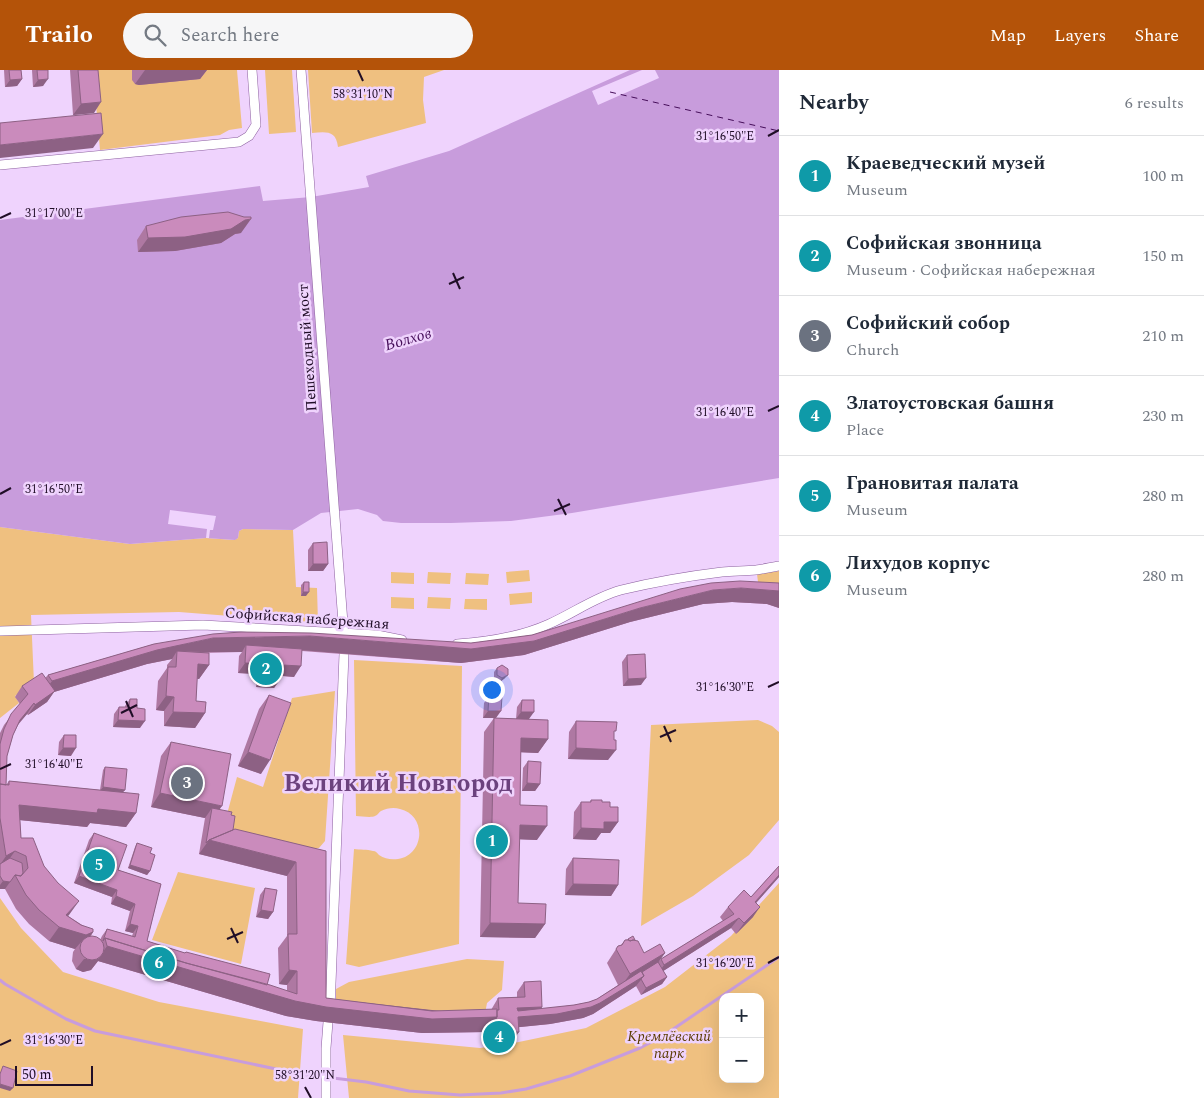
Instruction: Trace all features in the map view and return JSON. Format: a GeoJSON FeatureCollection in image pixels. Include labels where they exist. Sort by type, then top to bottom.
{"type":"FeatureCollection","features":[{"type":"Feature","properties":{"kind":"street"},"geometry":{"type":"LineString","coordinates":[[0,165],[238,142],[249,136],[256,125],[252,70]]}},
{"type":"Feature","properties":{"kind":"street","name":"Пешеходный мост"},"geometry":{"type":"LineString","coordinates":[[301,70],[344,652],[329,1018],[326,1048],[326,1097]]}},
{"type":"Feature","properties":{"kind":"street"},"geometry":{"type":"LineString","coordinates":[[450,644],[473,643],[524,634],[550,624],[602,596],[620,590],[686,577],[779,566]]}},
{"type":"Feature","properties":{"kind":"street","name":"Софийская набережная"},"geometry":{"type":"LineString","coordinates":[[0,631],[203,625],[377,635],[412,642]]}},
{"type":"Feature","properties":{"kind":"green space"},"geometry":{"type":"Polygon","coordinates":[[[93,70],[237,70],[242,128],[229,130],[220,135],[100,150],[93,70]]]}},
{"type":"Feature","properties":{"kind":"green space"},"geometry":{"type":"Polygon","coordinates":[[[265,70],[292,70],[296,132],[269,134],[265,70]]]}},
{"type":"Feature","properties":{"kind":"green space"},"geometry":{"type":"Polygon","coordinates":[[[308,70],[444,70],[424,77],[423,100],[426,123],[338,147],[337,141],[330,133],[312,133],[308,70]]]}},
{"type":"Feature","properties":{"kind":"green space"},"geometry":{"type":"Polygon","coordinates":[[[0,527],[130,544],[206,538],[234,540],[238,538],[239,531],[243,529],[293,530],[296,587],[317,588],[318,623],[179,612],[31,615],[34,683],[15,696],[19,703],[0,718],[0,527]]]}},
{"type":"Feature","properties":{"kind":"green space"},"geometry":{"type":"Polygon","coordinates":[[[529,570],[530,581],[507,583],[506,572],[529,570]]]}},
{"type":"Feature","properties":{"kind":"green space"},"geometry":{"type":"Polygon","coordinates":[[[779,571],[779,594],[759,590],[757,574],[779,571]]]}},
{"type":"Feature","properties":{"kind":"green space"},"geometry":{"type":"Polygon","coordinates":[[[391,572],[414,573],[414,584],[391,583],[391,572]]]}},
{"type":"Feature","properties":{"kind":"green space"},"geometry":{"type":"Polygon","coordinates":[[[428,572],[451,573],[450,584],[427,583],[428,572]]]}},
{"type":"Feature","properties":{"kind":"green space"},"geometry":{"type":"Polygon","coordinates":[[[466,573],[489,574],[488,585],[465,584],[466,573]]]}},
{"type":"Feature","properties":{"kind":"green space"},"geometry":{"type":"Polygon","coordinates":[[[532,592],[532,603],[510,605],[509,594],[532,592]]]}},
{"type":"Feature","properties":{"kind":"green space"},"geometry":{"type":"Polygon","coordinates":[[[391,597],[414,598],[414,609],[391,608],[391,597]]]}},
{"type":"Feature","properties":{"kind":"green space"},"geometry":{"type":"Polygon","coordinates":[[[428,597],[451,598],[450,609],[427,608],[428,597]]]}},
{"type":"Feature","properties":{"kind":"green space"},"geometry":{"type":"Polygon","coordinates":[[[465,599],[487,599],[487,610],[464,609],[465,599]]]}},
{"type":"Feature","properties":{"kind":"green space"},"geometry":{"type":"Polygon","coordinates":[[[354,660],[462,666],[459,944],[359,967],[346,964],[354,849],[374,851],[386,858],[398,859],[407,856],[414,850],[418,843],[419,835],[415,819],[409,813],[400,809],[386,809],[373,817],[356,816],[354,660]]]}},
{"type":"Feature","properties":{"kind":"green space"},"geometry":{"type":"Polygon","coordinates":[[[335,691],[325,841],[319,848],[312,849],[231,830],[226,818],[237,777],[263,787],[292,698],[335,691]]]}},
{"type":"Feature","properties":{"kind":"green space"},"geometry":{"type":"Polygon","coordinates":[[[758,720],[772,726],[779,732],[779,820],[749,855],[693,896],[641,926],[651,725],[758,720]]]}},
{"type":"Feature","properties":{"kind":"green space"},"geometry":{"type":"Polygon","coordinates":[[[178,872],[255,888],[241,964],[152,940],[178,872]]]}},
{"type":"Feature","properties":{"kind":"green space","name":"Кремлёвский парк"},"geometry":{"type":"Polygon","coordinates":[[[779,883],[779,1098],[349,1098],[343,1035],[480,1048],[514,1043],[586,1028],[665,987],[731,936],[779,883]]]}},
{"type":"Feature","properties":{"kind":"green space"},"geometry":{"type":"Polygon","coordinates":[[[0,898],[21,928],[63,972],[159,1002],[303,1029],[298,1098],[0,1098],[0,898]]]}},
{"type":"Feature","properties":{"kind":"green space"},"geometry":{"type":"Polygon","coordinates":[[[467,959],[504,961],[502,990],[487,1003],[484,1019],[336,1010],[336,989],[349,982],[467,959]]]}},
{"type":"Feature","properties":{"kind":"water","name":"Волхов"},"geometry":{"type":"Polygon","coordinates":[[[630,70],[779,70],[779,478],[572,513],[511,521],[401,523],[383,521],[377,515],[358,509],[321,513],[293,530],[243,529],[239,531],[238,538],[235,540],[206,538],[130,544],[0,527],[0,220],[260,186],[263,201],[311,197],[369,187],[366,176],[449,151],[630,70]]]}},
{"type":"Feature","properties":{"kind":"pier"},"geometry":{"type":"Polygon","coordinates":[[[642,70],[655,70],[659,78],[598,105],[592,91],[642,70]]]}},
{"type":"Feature","properties":{"kind":"pier"},"geometry":{"type":"Polygon","coordinates":[[[170,510],[216,516],[209,538],[206,538],[207,529],[168,524],[170,510]]]}},
{"type":"Feature","properties":{"kind":"building"},"geometry":{"type":"Polygon","coordinates":[[[9,70],[21,70],[22,79],[10,80],[9,70]]]}},
{"type":"Feature","properties":{"kind":"building"},"geometry":{"type":"Polygon","coordinates":[[[37,70],[48,70],[48,79],[38,80],[37,70]]]}},
{"type":"Feature","properties":{"kind":"building"},"geometry":{"type":"Polygon","coordinates":[[[78,70],[98,70],[101,102],[81,104],[78,70]]]}},
{"type":"Feature","properties":{"kind":"building"},"geometry":{"type":"Polygon","coordinates":[[[101,113],[103,134],[0,145],[0,123],[101,113]]]}},
{"type":"Feature","properties":{"kind":"building"},"geometry":{"type":"Polygon","coordinates":[[[228,212],[251,217],[251,219],[245,220],[231,229],[185,237],[148,238],[146,226],[181,217],[228,212]]]}},
{"type":"Feature","properties":{"kind":"building"},"geometry":{"type":"Polygon","coordinates":[[[327,542],[328,564],[313,564],[313,543],[327,542]]]}},
{"type":"Feature","properties":{"kind":"building"},"geometry":{"type":"Polygon","coordinates":[[[740,581],[779,583],[779,591],[741,588],[713,590],[640,608],[534,641],[471,649],[310,636],[213,638],[157,650],[52,681],[48,675],[154,644],[213,634],[241,632],[311,633],[471,643],[532,635],[680,589],[711,583],[740,581]]]}},
{"type":"Feature","properties":{"kind":"building"},"geometry":{"type":"Polygon","coordinates":[[[304,582],[309,582],[309,592],[303,592],[304,582]]]}},
{"type":"Feature","properties":{"kind":"building"},"geometry":{"type":"Polygon","coordinates":[[[246,645],[302,649],[301,666],[282,665],[281,678],[263,677],[264,664],[245,663],[246,645]]]}},
{"type":"Feature","properties":{"kind":"building"},"geometry":{"type":"Polygon","coordinates":[[[177,651],[209,653],[209,665],[198,664],[196,701],[206,702],[205,713],[173,712],[174,697],[166,696],[168,667],[176,667],[177,651]]]}},
{"type":"Feature","properties":{"kind":"building"},"geometry":{"type":"Polygon","coordinates":[[[645,654],[646,678],[628,679],[627,655],[645,654]]]}},
{"type":"Feature","properties":{"kind":"building"},"geometry":{"type":"Polygon","coordinates":[[[502,665],[508,669],[508,675],[502,678],[497,675],[497,668],[502,665]]]}},
{"type":"Feature","properties":{"kind":"building"},"geometry":{"type":"Polygon","coordinates":[[[42,673],[55,691],[35,705],[34,703],[20,720],[7,756],[6,785],[0,784],[0,744],[4,729],[11,714],[28,694],[22,686],[42,673]]]}},
{"type":"Feature","properties":{"kind":"building"},"geometry":{"type":"Polygon","coordinates":[[[269,695],[291,703],[270,760],[248,752],[269,695]]]}},
{"type":"Feature","properties":{"kind":"building"},"geometry":{"type":"Polygon","coordinates":[[[489,696],[502,697],[501,711],[488,711],[489,696]]]}},
{"type":"Feature","properties":{"kind":"building"},"geometry":{"type":"Polygon","coordinates":[[[130,699],[137,699],[137,708],[145,709],[145,721],[118,720],[119,707],[129,707],[130,699]]]}},
{"type":"Feature","properties":{"kind":"building"},"geometry":{"type":"Polygon","coordinates":[[[522,700],[534,700],[534,712],[521,712],[522,700]]]}},
{"type":"Feature","properties":{"kind":"building"},"geometry":{"type":"Polygon","coordinates":[[[494,718],[548,720],[548,739],[521,738],[520,805],[547,806],[547,826],[520,825],[518,903],[546,904],[545,924],[490,923],[494,718]]]}},
{"type":"Feature","properties":{"kind":"building"},"geometry":{"type":"Polygon","coordinates":[[[576,721],[617,722],[616,731],[614,731],[616,750],[576,748],[576,721]]]}},
{"type":"Feature","properties":{"kind":"building"},"geometry":{"type":"Polygon","coordinates":[[[64,735],[76,735],[76,748],[63,748],[64,735]]]}},
{"type":"Feature","properties":{"kind":"building"},"geometry":{"type":"Polygon","coordinates":[[[171,742],[231,754],[222,806],[160,793],[171,742]]]}},
{"type":"Feature","properties":{"kind":"building"},"geometry":{"type":"Polygon","coordinates":[[[528,761],[541,762],[540,784],[527,783],[528,761]]]}},
{"type":"Feature","properties":{"kind":"building"},"geometry":{"type":"Polygon","coordinates":[[[105,767],[127,769],[125,790],[103,787],[105,767]]]}},
{"type":"Feature","properties":{"kind":"building"},"geometry":{"type":"Polygon","coordinates":[[[9,781],[139,794],[136,813],[98,809],[97,813],[19,805],[21,838],[33,838],[44,866],[58,883],[79,901],[66,915],[81,925],[93,929],[93,932],[86,935],[59,927],[39,910],[26,895],[15,875],[21,876],[28,868],[26,856],[15,851],[6,856],[0,818],[0,784],[9,785],[9,781]]]}},
{"type":"Feature","properties":{"kind":"building"},"geometry":{"type":"Polygon","coordinates":[[[591,800],[610,802],[610,807],[618,807],[618,822],[604,822],[604,829],[581,828],[581,802],[591,802],[591,800]]]}},
{"type":"Feature","properties":{"kind":"building"},"geometry":{"type":"Polygon","coordinates":[[[212,808],[232,812],[231,815],[235,816],[233,830],[206,843],[212,808]]]}},
{"type":"Feature","properties":{"kind":"building"},"geometry":{"type":"Polygon","coordinates":[[[235,829],[326,851],[326,998],[432,1011],[497,1009],[497,1017],[432,1019],[326,1007],[295,1001],[107,946],[105,938],[297,994],[297,971],[289,970],[288,934],[297,934],[296,862],[209,840],[235,829]]]}},
{"type":"Feature","properties":{"kind":"building"},"geometry":{"type":"Polygon","coordinates":[[[94,833],[127,845],[118,870],[161,884],[147,941],[185,953],[270,974],[267,985],[105,938],[103,941],[107,929],[135,937],[138,926],[130,924],[135,904],[116,896],[117,890],[79,876],[94,833]]]}},
{"type":"Feature","properties":{"kind":"building"},"geometry":{"type":"Polygon","coordinates":[[[137,843],[152,848],[150,853],[155,855],[150,871],[130,865],[137,843]]]}},
{"type":"Feature","properties":{"kind":"building"},"geometry":{"type":"Polygon","coordinates":[[[10,858],[22,863],[23,873],[21,876],[15,875],[10,882],[3,881],[0,876],[0,864],[10,858]]]}},
{"type":"Feature","properties":{"kind":"building"},"geometry":{"type":"Polygon","coordinates":[[[573,858],[619,860],[618,885],[573,884],[573,858]]]}},
{"type":"Feature","properties":{"kind":"building"},"geometry":{"type":"Polygon","coordinates":[[[779,866],[779,875],[755,902],[760,907],[744,923],[739,918],[664,965],[661,959],[734,914],[728,907],[744,890],[751,897],[779,866]]]}},
{"type":"Feature","properties":{"kind":"building"},"geometry":{"type":"Polygon","coordinates":[[[265,888],[277,890],[273,912],[261,910],[265,888]]]}},
{"type":"Feature","properties":{"kind":"building"},"geometry":{"type":"Polygon","coordinates":[[[92,936],[101,939],[104,948],[101,957],[92,960],[83,957],[80,948],[83,939],[92,936]]]}},
{"type":"Feature","properties":{"kind":"building"},"geometry":{"type":"Polygon","coordinates":[[[633,936],[635,940],[630,941],[628,939],[633,936]]]}},
{"type":"Feature","properties":{"kind":"building"},"geometry":{"type":"Polygon","coordinates":[[[625,940],[638,941],[644,953],[660,944],[665,953],[630,974],[616,949],[625,940]]]}},
{"type":"Feature","properties":{"kind":"building"},"geometry":{"type":"Polygon","coordinates":[[[658,962],[667,977],[646,988],[641,979],[644,976],[642,972],[658,962]]]}},
{"type":"Feature","properties":{"kind":"building"},"geometry":{"type":"Polygon","coordinates":[[[641,971],[644,976],[591,1007],[557,1014],[518,1017],[519,1032],[496,1033],[495,1021],[497,1010],[499,1010],[498,998],[525,997],[524,982],[541,981],[542,1007],[517,1008],[518,1011],[589,1002],[597,999],[641,971]]]}},
{"type":"Feature","properties":{"kind":"building"},"geometry":{"type":"Polygon","coordinates":[[[3,1066],[17,1071],[13,1088],[0,1084],[0,1074],[3,1066]]]}},
{"type":"Feature","properties":{"kind":"waterway"},"geometry":{"type":"LineString","coordinates":[[0,980],[66,1019],[95,1031],[300,1074],[366,1082],[409,1091],[460,1095],[501,1093],[526,1089],[570,1076],[640,1048],[663,1036],[779,957]]}},
{"type":"Feature","properties":{"kind":"ferry route"},"geometry":{"type":"LineString","coordinates":[[610,92],[779,131]]}},
{"type":"Feature","properties":{"kind":"place","name":"Софийская звонница"},"geometry":{"type":"Point","coordinates":[266,669]}},
{"type":"Feature","properties":{"kind":"place","name":"Софийский собор"},"geometry":{"type":"Point","coordinates":[187,783]}},
{"type":"Feature","properties":{"kind":"place","name":"Краеведческий музей"},"geometry":{"type":"Point","coordinates":[492,841]}},
{"type":"Feature","properties":{"kind":"place","name":"Грановитая палата"},"geometry":{"type":"Point","coordinates":[99,865]}},
{"type":"Feature","properties":{"kind":"place","name":"Лихудов корпус"},"geometry":{"type":"Point","coordinates":[159,963]}},
{"type":"Feature","properties":{"kind":"place","name":"Златоустовская башня"},"geometry":{"type":"Point","coordinates":[499,1037]}},
{"type":"Feature","properties":{"kind":"district","name":"Великий Новгород"},"geometry":{"type":"Point","coordinates":[398,782]}}]}
